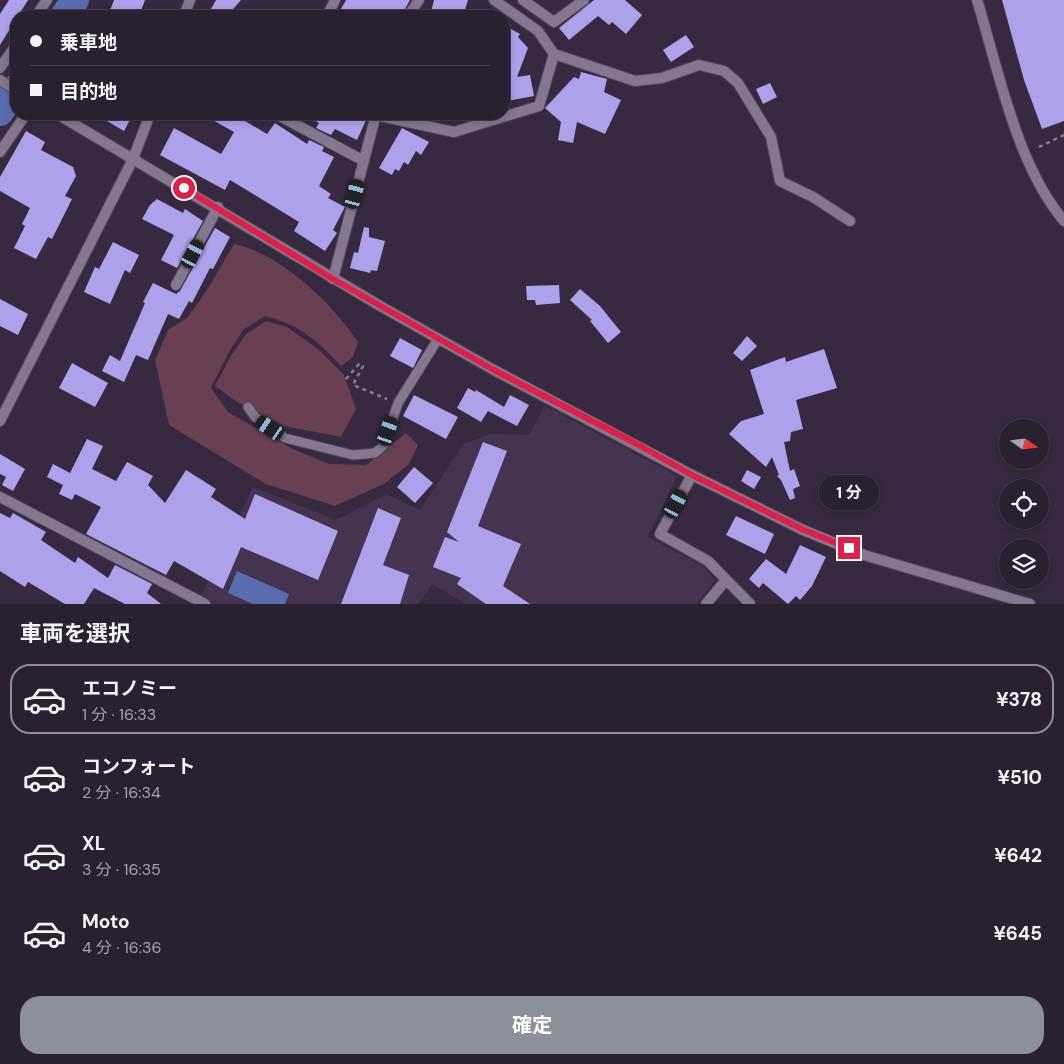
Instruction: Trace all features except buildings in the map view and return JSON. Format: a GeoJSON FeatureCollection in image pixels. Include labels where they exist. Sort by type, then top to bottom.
{"type":"FeatureCollection","features":[{"type":"Feature","properties":{"kind":"street"},"geometry":{"type":"LineString","coordinates":[[494,0],[508,10]]}},
{"type":"Feature","properties":{"kind":"street"},"geometry":{"type":"LineString","coordinates":[[524,0],[554,22],[584,0]]}},
{"type":"Feature","properties":{"kind":"street"},"geometry":{"type":"LineString","coordinates":[[977,0],[1025,157],[1048,202],[1064,221]]}},
{"type":"Feature","properties":{"kind":"street"},"geometry":{"type":"LineString","coordinates":[[510,11],[538,31],[554,54],[635,81],[662,78],[699,65],[724,72],[738,83],[771,137],[780,181],[813,197],[850,221]]}},
{"type":"Feature","properties":{"kind":"street"},"geometry":{"type":"LineString","coordinates":[[0,68],[10,53]]}},
{"type":"Feature","properties":{"kind":"street"},"geometry":{"type":"LineString","coordinates":[[510,115],[539,106],[554,54]]}},
{"type":"Feature","properties":{"kind":"street"},"geometry":{"type":"LineString","coordinates":[[0,152],[22,120]]}},
{"type":"Feature","properties":{"kind":"street"},"geometry":{"type":"LineString","coordinates":[[67,120],[218,207],[333,279],[438,339],[692,475],[804,530],[864,555],[1030,604]]}},
{"type":"Feature","properties":{"kind":"street"},"geometry":{"type":"LineString","coordinates":[[0,421],[133,159],[148,120]]}},
{"type":"Feature","properties":{"kind":"street"},"geometry":{"type":"LineString","coordinates":[[288,120],[364,161]]}},
{"type":"Feature","properties":{"kind":"street"},"geometry":{"type":"LineString","coordinates":[[333,279],[374,120]]}},
{"type":"Feature","properties":{"kind":"street"},"geometry":{"type":"LineString","coordinates":[[398,120],[454,132],[493,120]]}},
{"type":"Feature","properties":{"kind":"street"},"geometry":{"type":"LineString","coordinates":[[176,284],[218,207]]}},
{"type":"Feature","properties":{"kind":"street"},"geometry":{"type":"LineString","coordinates":[[692,475],[660,534],[708,561],[750,604]]}},
{"type":"Feature","properties":{"kind":"street"},"geometry":{"type":"LineString","coordinates":[[0,497],[202,603]]}},
{"type":"Feature","properties":{"kind":"street"},"geometry":{"type":"LineString","coordinates":[[706,604],[726,580]]}},
{"type":"Feature","properties":{"kind":"lane"},"geometry":{"type":"LineString","coordinates":[[248,407],[255,417],[285,438],[353,455],[375,453],[384,444],[398,403],[438,339]]}},
{"type":"Feature","properties":{"kind":"path"},"geometry":{"type":"LineString","coordinates":[[1039,147],[1064,135]]}},
{"type":"Feature","properties":{"kind":"path"},"geometry":{"type":"LineString","coordinates":[[346,379],[359,364],[363,366],[353,385],[398,403]]}},
{"type":"Feature","properties":{"kind":"shaded area"},"geometry":{"type":"Polygon","coordinates":[[[234,244],[252,249],[269,258],[304,282],[335,312],[358,342],[353,357],[341,366],[324,348],[298,329],[265,316],[243,330],[229,352],[211,388],[228,412],[293,449],[329,464],[366,465],[406,433],[418,445],[409,464],[384,484],[335,506],[266,484],[169,425],[155,360],[168,330],[187,318],[207,290],[234,244]]]}},
{"type":"Feature","properties":{"kind":"shaded area"},"geometry":{"type":"Polygon","coordinates":[[[266,321],[287,327],[318,349],[344,375],[356,409],[341,437],[284,426],[239,403],[215,386],[230,357],[246,334],[266,321]]]}},
{"type":"Feature","properties":{"kind":"shaded area"},"geometry":{"type":"Polygon","coordinates":[[[545,406],[677,476],[648,537],[704,567],[715,581],[696,604],[466,604],[432,584],[418,604],[211,604],[200,598],[253,487],[336,520],[387,494],[420,510],[463,444],[491,434],[529,435],[545,406]]]}},
{"type":"Feature","properties":{"kind":"water"},"geometry":{"type":"Polygon","coordinates":[[[237,571],[289,594],[285,604],[253,604],[228,593],[237,571]]]}},
{"type":"Feature","properties":{"kind":"waterway"},"geometry":{"type":"LineString","coordinates":[[68,10],[75,0]]}},
{"type":"Feature","properties":{"kind":"waterway"},"geometry":{"type":"LineString","coordinates":[[0,112],[10,97]]}},
{"type":"Feature","properties":{"kind":"route"},"geometry":{"type":"LineString","coordinates":[[184,188],[218,207],[333,279],[494,370],[635,443],[692,475],[804,530],[849,548]]}}]}
